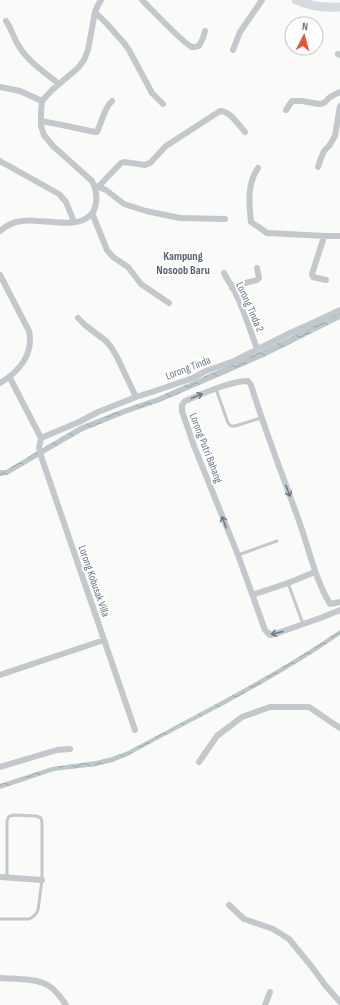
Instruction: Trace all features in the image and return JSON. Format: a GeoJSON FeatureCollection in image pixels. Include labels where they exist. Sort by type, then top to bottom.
{"type":"FeatureCollection","features":[{"type":"Feature","properties":{"kind":"street"},"geometry":{"type":"LineString","coordinates":[[101,0],[95,12],[88,50],[84,60],[78,68],[52,90],[42,101],[41,126],[44,135],[53,146],[86,175],[96,186],[106,190],[124,204],[146,211],[180,218],[225,219]]}},
{"type":"Feature","properties":{"kind":"street"},"geometry":{"type":"LineString","coordinates":[[142,0],[181,40],[192,47],[199,46],[205,31]]}},
{"type":"Feature","properties":{"kind":"street"},"geometry":{"type":"LineString","coordinates":[[233,50],[240,32],[262,0]]}},
{"type":"Feature","properties":{"kind":"street"},"geometry":{"type":"LineString","coordinates":[[296,0],[322,7],[340,7]]}},
{"type":"Feature","properties":{"kind":"street"},"geometry":{"type":"LineString","coordinates":[[95,12],[124,43],[152,93],[163,104]]}},
{"type":"Feature","properties":{"kind":"street"},"geometry":{"type":"LineString","coordinates":[[6,21],[24,53],[31,61],[60,84]]}},
{"type":"Feature","properties":{"kind":"street"},"geometry":{"type":"LineString","coordinates":[[0,87],[20,91],[42,101]]}},
{"type":"Feature","properties":{"kind":"street"},"geometry":{"type":"LineString","coordinates":[[286,110],[292,102],[324,103],[330,97],[340,92]]}},
{"type":"Feature","properties":{"kind":"street"},"geometry":{"type":"LineString","coordinates":[[41,121],[97,132],[105,110],[112,102]]}},
{"type":"Feature","properties":{"kind":"street"},"geometry":{"type":"LineString","coordinates":[[318,167],[324,151],[335,136],[340,106]]}},
{"type":"Feature","properties":{"kind":"street"},"geometry":{"type":"LineString","coordinates":[[96,186],[124,162],[145,165],[150,162],[166,146],[220,111],[228,113],[244,132]]}},
{"type":"Feature","properties":{"kind":"street"},"geometry":{"type":"LineString","coordinates":[[0,161],[59,194],[66,202],[74,222]]}},
{"type":"Feature","properties":{"kind":"street"},"geometry":{"type":"LineString","coordinates":[[258,168],[252,178],[250,190],[249,206],[251,222],[268,233],[340,236]]}},
{"type":"Feature","properties":{"kind":"street"},"geometry":{"type":"LineString","coordinates":[[0,232],[9,224],[16,222],[36,221],[68,223],[82,221],[88,218],[95,206],[97,200],[96,186]]}},
{"type":"Feature","properties":{"kind":"street"},"geometry":{"type":"LineString","coordinates":[[92,213],[109,253],[128,267],[141,284],[168,303]]}},
{"type":"Feature","properties":{"kind":"street"},"geometry":{"type":"LineString","coordinates":[[323,236],[312,274],[313,276],[326,280]]}},
{"type":"Feature","properties":{"kind":"street"},"geometry":{"type":"LineString","coordinates":[[232,288],[257,280],[257,268]]}},
{"type":"Feature","properties":{"kind":"street","name":"Lorong Tinda 2"},"geometry":{"type":"LineString","coordinates":[[224,273],[235,291],[257,349]]}},
{"type":"Feature","properties":{"kind":"street"},"geometry":{"type":"LineString","coordinates":[[0,276],[30,337],[29,347],[24,362],[10,378],[0,383]]}},
{"type":"Feature","properties":{"kind":"street","name":"Lorong Tinda"},"geometry":{"type":"LineString","coordinates":[[41,438],[79,422],[98,412],[136,397],[193,378],[234,361],[340,310]]}},
{"type":"Feature","properties":{"kind":"street"},"geometry":{"type":"LineString","coordinates":[[78,318],[106,341],[111,347],[136,397]]}},
{"type":"Feature","properties":{"kind":"street"},"geometry":{"type":"LineString","coordinates":[[10,378],[41,438]]}},
{"type":"Feature","properties":{"kind":"street","name":"Lorong Putri Bahang"},"geometry":{"type":"LineString","coordinates":[[241,381],[248,381],[251,385],[261,418],[306,541],[315,572],[323,592],[330,604],[337,611],[278,633],[270,634],[265,630],[238,555],[182,411],[182,405],[185,402],[216,389],[241,381]]}},
{"type":"Feature","properties":{"kind":"street","name":"Lorong Kobusak Villa"},"geometry":{"type":"LineString","coordinates":[[41,438],[39,448],[41,456],[135,730]]}},
{"type":"Feature","properties":{"kind":"street"},"geometry":{"type":"LineString","coordinates":[[252,595],[315,572]]}},
{"type":"Feature","properties":{"kind":"street"},"geometry":{"type":"LineString","coordinates":[[330,604],[340,602]]}},
{"type":"Feature","properties":{"kind":"street"},"geometry":{"type":"LineString","coordinates":[[0,675],[104,640]]}},
{"type":"Feature","properties":{"kind":"street"},"geometry":{"type":"LineString","coordinates":[[199,762],[217,736],[242,717],[270,707],[309,707],[340,728]]}},
{"type":"Feature","properties":{"kind":"street"},"geometry":{"type":"LineString","coordinates":[[0,767],[57,750],[70,749]]}},
{"type":"Feature","properties":{"kind":"street"},"geometry":{"type":"LineString","coordinates":[[0,877],[42,880]]}},
{"type":"Feature","properties":{"kind":"street"},"geometry":{"type":"LineString","coordinates":[[229,905],[244,919],[266,926],[289,940],[312,967],[324,985],[340,1002]]}},
{"type":"Feature","properties":{"kind":"street"},"geometry":{"type":"LineString","coordinates":[[0,978],[41,982],[50,986],[56,991],[66,1005]]}},
{"type":"Feature","properties":{"kind":"street"},"geometry":{"type":"LineString","coordinates":[[265,1005],[270,992]]}},
{"type":"Feature","properties":{"kind":"lane"},"geometry":{"type":"LineString","coordinates":[[216,389],[228,423],[231,426],[261,418]]}},
{"type":"Feature","properties":{"kind":"lane"},"geometry":{"type":"LineString","coordinates":[[238,555],[277,541]]}},
{"type":"Feature","properties":{"kind":"lane"},"geometry":{"type":"LineString","coordinates":[[288,583],[303,624]]}},
{"type":"Feature","properties":{"kind":"lane"},"geometry":{"type":"LineString","coordinates":[[0,919],[29,919],[35,916],[38,910],[42,880],[41,818],[36,816],[13,815],[10,816],[7,821],[7,877]]}},
{"type":"Feature","properties":{"kind":"water"},"geometry":{"type":"Polygon","coordinates":[[[340,312],[340,319],[264,357],[160,402],[83,431],[7,475],[0,476],[0,470],[6,470],[80,426],[158,397],[261,351],[340,312]]]}},
{"type":"Feature","properties":{"kind":"water"},"geometry":{"type":"Polygon","coordinates":[[[340,630],[340,635],[289,668],[129,755],[113,762],[96,766],[54,771],[0,789],[0,784],[52,767],[96,761],[128,751],[289,663],[340,630]]]}},
{"type":"Feature","properties":{"kind":"district","name":"Kampung Nosoob Baru"},"geometry":{"type":"Point","coordinates":[183,263]}}]}
